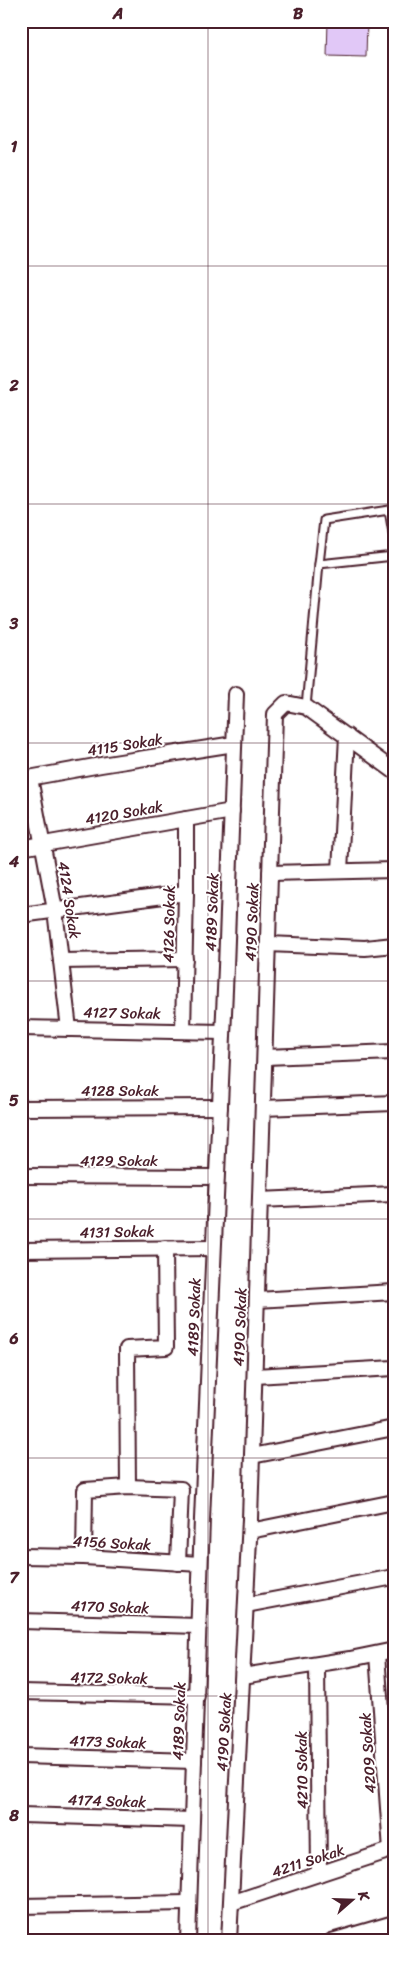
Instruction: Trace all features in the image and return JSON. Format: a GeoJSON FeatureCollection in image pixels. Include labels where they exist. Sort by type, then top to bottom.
{"type":"FeatureCollection","features":[{"type":"Feature","properties":{"kind":"street","name":"4189 Sokak"},"geometry":{"type":"LineString","coordinates":[[188,1941],[200,1564],[236,694]]}},
{"type":"Feature","properties":{"kind":"street","name":"4190 Sokak"},"geometry":{"type":"LineString","coordinates":[[230,1941],[250,1531],[275,714],[286,703],[306,707]]}},
{"type":"Feature","properties":{"kind":"street"},"geometry":{"type":"LineString","coordinates":[[306,707],[394,771]]}},
{"type":"Feature","properties":{"kind":"street"},"geometry":{"type":"LineString","coordinates":[[340,871],[347,736]]}},
{"type":"Feature","properties":{"kind":"street","name":"4115 Sokak"},"geometry":{"type":"LineString","coordinates":[[26,779],[234,744]]}},
{"type":"Feature","properties":{"kind":"street","name":"4124 Sokak"},"geometry":{"type":"LineString","coordinates":[[26,779],[43,844],[55,910],[69,1029]]}},
{"type":"Feature","properties":{"kind":"street","name":"4120 Sokak"},"geometry":{"type":"LineString","coordinates":[[21,848],[232,811]]}},
{"type":"Feature","properties":{"kind":"street","name":"4126 Sokak"},"geometry":{"type":"LineString","coordinates":[[183,1031],[186,819]]}},
{"type":"Feature","properties":{"kind":"street"},"geometry":{"type":"LineString","coordinates":[[270,873],[394,870]]}},
{"type":"Feature","properties":{"kind":"street"},"geometry":{"type":"LineString","coordinates":[[21,915],[186,893]]}},
{"type":"Feature","properties":{"kind":"street"},"geometry":{"type":"LineString","coordinates":[[268,944],[365,948],[394,945]]}},
{"type":"Feature","properties":{"kind":"street"},"geometry":{"type":"LineString","coordinates":[[61,961],[185,959]]}},
{"type":"Feature","properties":{"kind":"street","name":"4127 Sokak"},"geometry":{"type":"LineString","coordinates":[[21,1028],[223,1032]]}},
{"type":"Feature","properties":{"kind":"street"},"geometry":{"type":"LineString","coordinates":[[265,1057],[394,1052]]}},
{"type":"Feature","properties":{"kind":"street"},"geometry":{"type":"LineString","coordinates":[[263,1108],[394,1103]]}},
{"type":"Feature","properties":{"kind":"street","name":"4128 Sokak"},"geometry":{"type":"LineString","coordinates":[[21,1108],[220,1107]]}},
{"type":"Feature","properties":{"kind":"street","name":"4129 Sokak"},"geometry":{"type":"LineString","coordinates":[[21,1176],[216,1177]]}},
{"type":"Feature","properties":{"kind":"street"},"geometry":{"type":"LineString","coordinates":[[260,1200],[394,1194]]}},
{"type":"Feature","properties":{"kind":"street"},"geometry":{"type":"LineString","coordinates":[[128,1487],[126,1349],[166,1347],[165,1248]]}},
{"type":"Feature","properties":{"kind":"street","name":"4131 Sokak"},"geometry":{"type":"LineString","coordinates":[[21,1250],[213,1248]]}},
{"type":"Feature","properties":{"kind":"street"},"geometry":{"type":"LineString","coordinates":[[257,1300],[394,1292]]}},
{"type":"Feature","properties":{"kind":"street"},"geometry":{"type":"LineString","coordinates":[[255,1376],[394,1368]]}},
{"type":"Feature","properties":{"kind":"street"},"geometry":{"type":"LineString","coordinates":[[252,1456],[394,1428]]}},
{"type":"Feature","properties":{"kind":"street"},"geometry":{"type":"LineString","coordinates":[[84,1557],[85,1490],[128,1487],[181,1489],[178,1563]]}},
{"type":"Feature","properties":{"kind":"street"},"geometry":{"type":"LineString","coordinates":[[250,1531],[394,1502]]}},
{"type":"Feature","properties":{"kind":"street","name":"4156 Sokak"},"geometry":{"type":"LineString","coordinates":[[21,1556],[84,1557],[200,1564]]}},
{"type":"Feature","properties":{"kind":"street"},"geometry":{"type":"LineString","coordinates":[[246,1605],[394,1577]]}},
{"type":"Feature","properties":{"kind":"street","name":"4170 Sokak"},"geometry":{"type":"LineString","coordinates":[[21,1621],[199,1626]]}},
{"type":"Feature","properties":{"kind":"street"},"geometry":{"type":"LineString","coordinates":[[243,1676],[317,1665],[394,1650]]}},
{"type":"Feature","properties":{"kind":"street","name":"4209 Sokak"},"geometry":{"type":"LineString","coordinates":[[378,1654],[392,1850]]}},
{"type":"Feature","properties":{"kind":"street","name":"4210 Sokak"},"geometry":{"type":"LineString","coordinates":[[317,1665],[319,1874]]}},
{"type":"Feature","properties":{"kind":"street","name":"4172 Sokak"},"geometry":{"type":"LineString","coordinates":[[21,1692],[197,1696]]}},
{"type":"Feature","properties":{"kind":"street","name":"4173 Sokak"},"geometry":{"type":"LineString","coordinates":[[21,1756],[194,1761]]}},
{"type":"Feature","properties":{"kind":"street","name":"4174 Sokak"},"geometry":{"type":"LineString","coordinates":[[21,1815],[192,1820]]}},
{"type":"Feature","properties":{"kind":"street","name":"4211 Sokak"},"geometry":{"type":"LineString","coordinates":[[231,1903],[392,1850]]}},
{"type":"Feature","properties":{"kind":"street"},"geometry":{"type":"LineString","coordinates":[[21,1906],[188,1904]]}},
{"type":"Feature","properties":{"kind":"street"},"geometry":{"type":"LineString","coordinates":[[332,1941],[394,1923]]}},
{"type":"Feature","properties":{"kind":"lane"},"geometry":{"type":"LineString","coordinates":[[306,707],[324,520],[389,510],[394,539]]}},
{"type":"Feature","properties":{"kind":"lane"},"geometry":{"type":"LineString","coordinates":[[319,564],[394,556]]}},
{"type":"Feature","properties":{"kind":"building"},"geometry":{"type":"Polygon","coordinates":[[[328,21],[367,21],[366,57],[327,56],[328,21]]]}}]}
